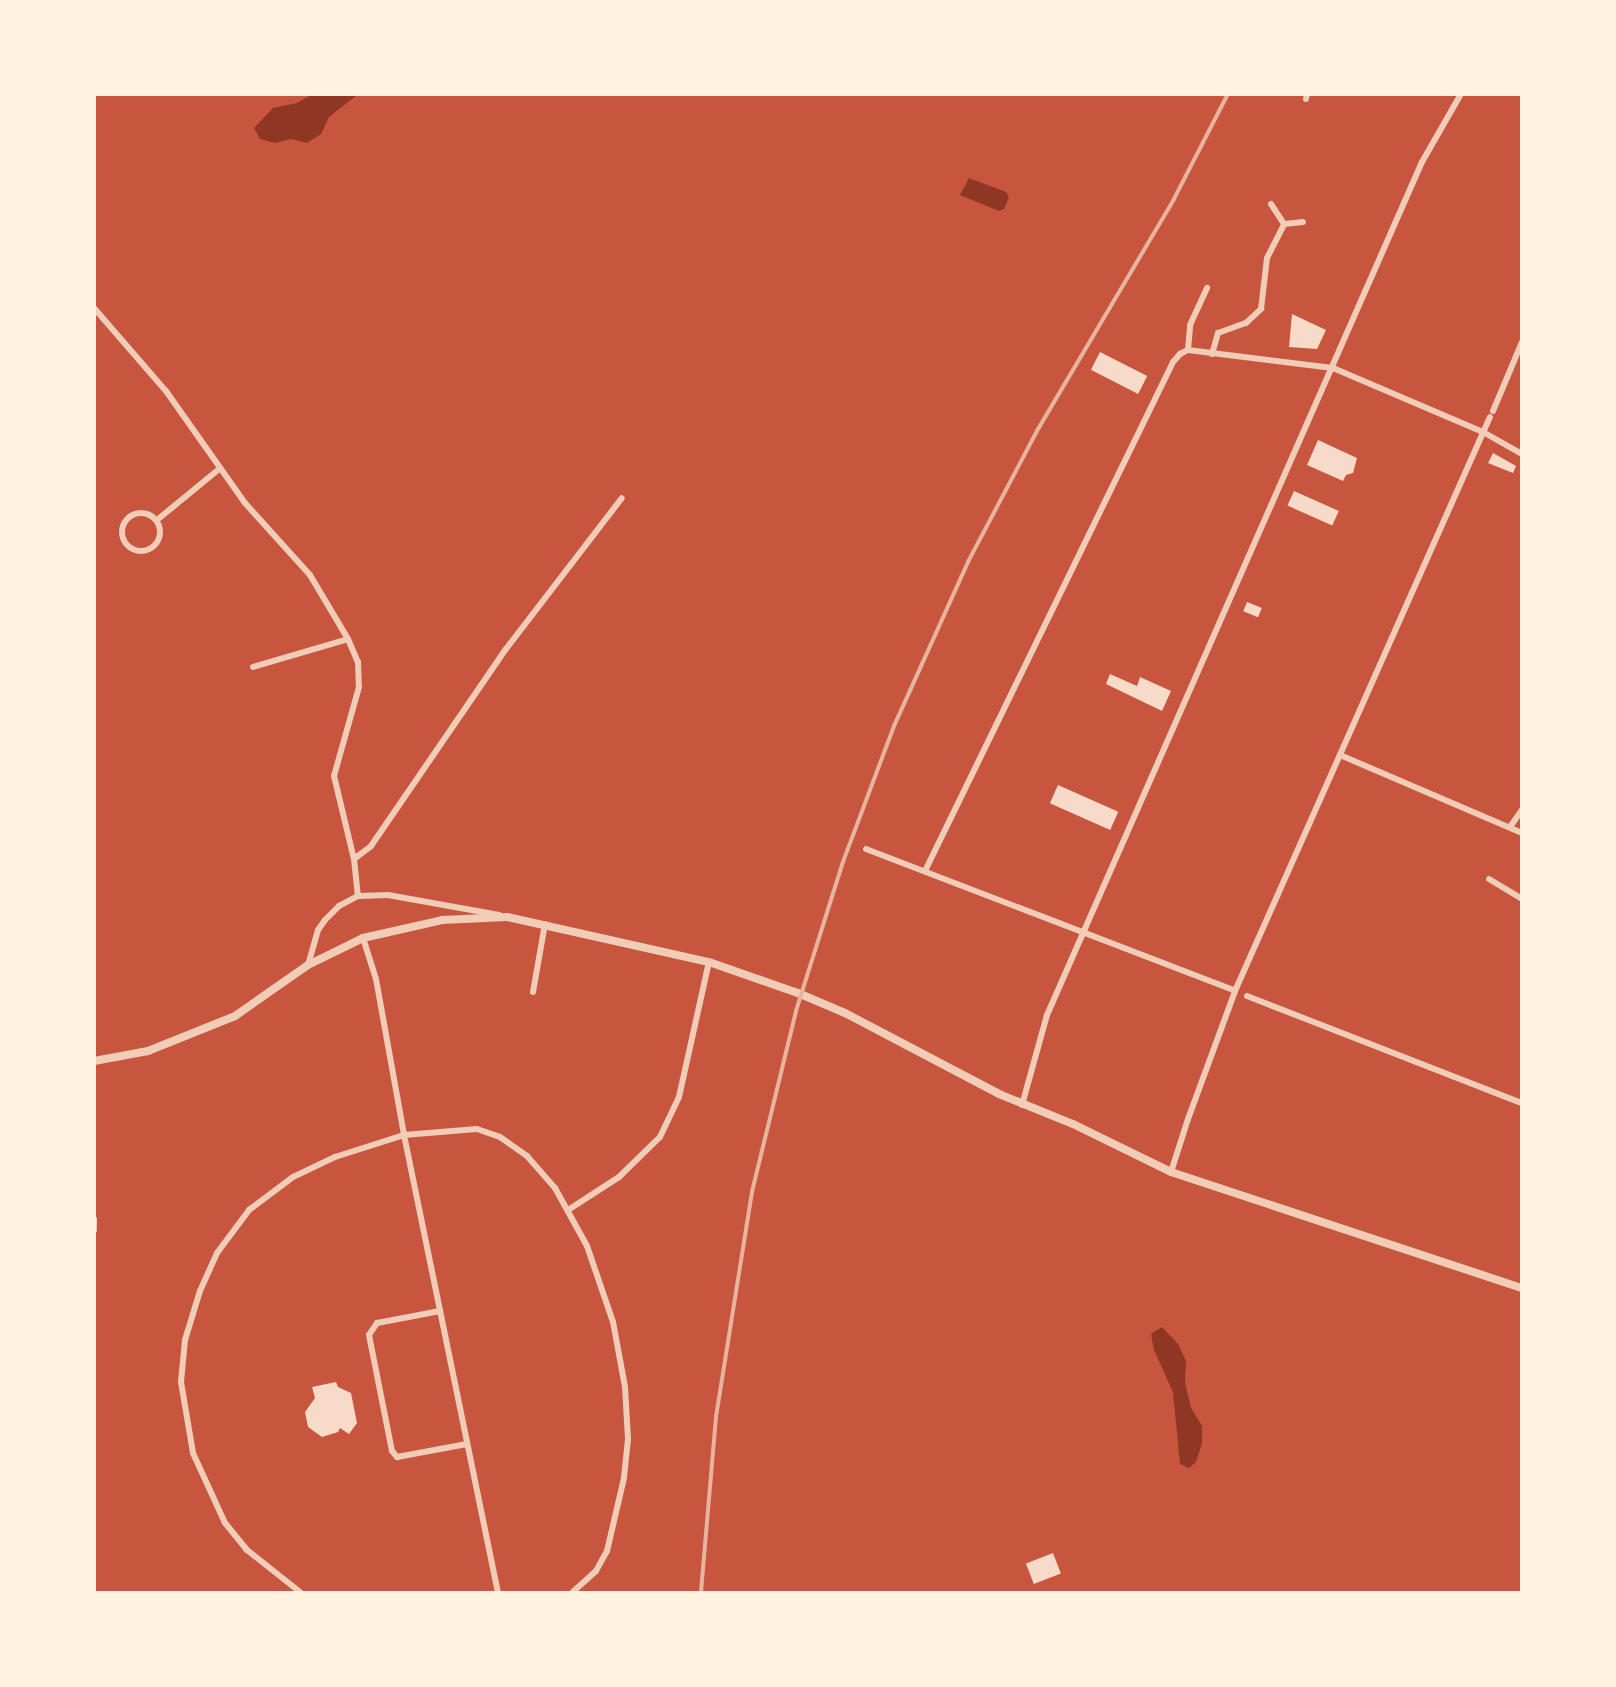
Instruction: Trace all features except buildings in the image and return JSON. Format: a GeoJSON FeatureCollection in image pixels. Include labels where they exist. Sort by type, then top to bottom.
{"type":"FeatureCollection","features":[{"type":"Feature","properties":{"kind":"street"},"geometry":{"type":"LineString","coordinates":[[1022,1105],[1047,1015],[1083,932],[1422,162],[1461,94]]}},
{"type":"Feature","properties":{"kind":"street"},"geometry":{"type":"LineString","coordinates":[[1271,204],[1284,224]]}},
{"type":"Feature","properties":{"kind":"street"},"geometry":{"type":"LineString","coordinates":[[1284,224],[1303,222]]}},
{"type":"Feature","properties":{"kind":"street"},"geometry":{"type":"LineString","coordinates":[[1212,354],[1218,333],[1246,323],[1261,309],[1267,258],[1284,224]]}},
{"type":"Feature","properties":{"kind":"street"},"geometry":{"type":"LineString","coordinates":[[925,871],[1173,362],[1188,350],[1190,325],[1206,288]]}},
{"type":"Feature","properties":{"kind":"street"},"geometry":{"type":"LineString","coordinates":[[94,308],[166,391],[219,469],[310,575],[348,639],[358,663],[359,687],[334,776],[354,859],[358,897]]}},
{"type":"Feature","properties":{"kind":"street"},"geometry":{"type":"LineString","coordinates":[[1171,1172],[1235,991],[1521,342]]}},
{"type":"Feature","properties":{"kind":"street"},"geometry":{"type":"LineString","coordinates":[[1188,350],[1333,368],[1483,432],[1521,454]]}},
{"type":"Feature","properties":{"kind":"street"},"geometry":{"type":"LineString","coordinates":[[157,520],[219,469]]}},
{"type":"Feature","properties":{"kind":"street"},"geometry":{"type":"LineString","coordinates":[[354,859],[371,846],[506,649],[622,498]]}},
{"type":"Feature","properties":{"kind":"street"},"geometry":{"type":"LineString","coordinates":[[146,513],[157,520],[161,531],[152,547],[135,550],[125,542],[124,523],[133,514],[146,513]]}},
{"type":"Feature","properties":{"kind":"street"},"geometry":{"type":"LineString","coordinates":[[253,667],[348,639]]}},
{"type":"Feature","properties":{"kind":"street"},"geometry":{"type":"LineString","coordinates":[[1340,755],[1521,833]]}},
{"type":"Feature","properties":{"kind":"street"},"geometry":{"type":"LineString","coordinates":[[1510,827],[1521,810]]}},
{"type":"Feature","properties":{"kind":"street"},"geometry":{"type":"LineString","coordinates":[[866,849],[1235,991]]}},
{"type":"Feature","properties":{"kind":"street"},"geometry":{"type":"LineString","coordinates":[[1489,879],[1520,895]]}},
{"type":"Feature","properties":{"kind":"street"},"geometry":{"type":"LineString","coordinates":[[308,965],[318,930],[339,906],[358,897],[388,895],[545,924],[709,962],[798,993],[845,1013],[1022,1105],[1073,1124],[1171,1172],[1521,1288]]}},
{"type":"Feature","properties":{"kind":"street"},"geometry":{"type":"LineString","coordinates":[[94,1061],[148,1051],[202,1031],[267,997],[308,965],[363,938],[442,920],[507,917]]}},
{"type":"Feature","properties":{"kind":"street"},"geometry":{"type":"LineString","coordinates":[[533,992],[545,924]]}},
{"type":"Feature","properties":{"kind":"street"},"geometry":{"type":"LineString","coordinates":[[363,938],[376,979],[404,1135],[498,1592]]}},
{"type":"Feature","properties":{"kind":"street"},"geometry":{"type":"LineString","coordinates":[[568,1210],[619,1177],[660,1137],[679,1097],[709,962]]}},
{"type":"Feature","properties":{"kind":"street"},"geometry":{"type":"LineString","coordinates":[[1247,996],[1521,1103]]}},
{"type":"Feature","properties":{"kind":"street"},"geometry":{"type":"LineString","coordinates":[[300,1592],[247,1550],[225,1523],[209,1495],[192,1453],[184,1418],[181,1382],[185,1340],[200,1292],[217,1253],[249,1210],[293,1177],[335,1157],[404,1135],[477,1129],[499,1137],[527,1156],[543,1172],[587,1246],[613,1322],[625,1387],[628,1438],[624,1478],[607,1551],[596,1571],[573,1592]]}},
{"type":"Feature","properties":{"kind":"street"},"geometry":{"type":"LineString","coordinates":[[94,1219],[94,1230]]}},
{"type":"Feature","properties":{"kind":"street"},"geometry":{"type":"LineString","coordinates":[[440,1311],[377,1323],[369,1335],[392,1451],[397,1457],[467,1444]]}},
{"type":"Feature","properties":{"kind":"shaded area"},"geometry":{"type":"Polygon","coordinates":[[[311,95],[357,95],[329,117],[321,134],[307,143],[291,139],[275,143],[260,139],[254,128],[273,108],[297,103],[311,95]]]}},
{"type":"Feature","properties":{"kind":"shaded area"},"geometry":{"type":"Polygon","coordinates":[[[969,178],[1006,192],[1009,197],[1004,209],[999,211],[960,195],[969,178]]]}},
{"type":"Feature","properties":{"kind":"shaded area"},"geometry":{"type":"Polygon","coordinates":[[[1162,1327],[1178,1344],[1186,1361],[1185,1382],[1191,1408],[1202,1426],[1202,1443],[1196,1462],[1189,1468],[1180,1464],[1173,1392],[1154,1350],[1151,1334],[1162,1327]]]}},
{"type":"Feature","properties":{"kind":"railway"},"geometry":{"type":"LineString","coordinates":[[701,1592],[716,1417],[752,1192],[796,1011],[843,862],[895,724],[968,562],[1037,431],[1174,199],[1228,94]]}}]}
